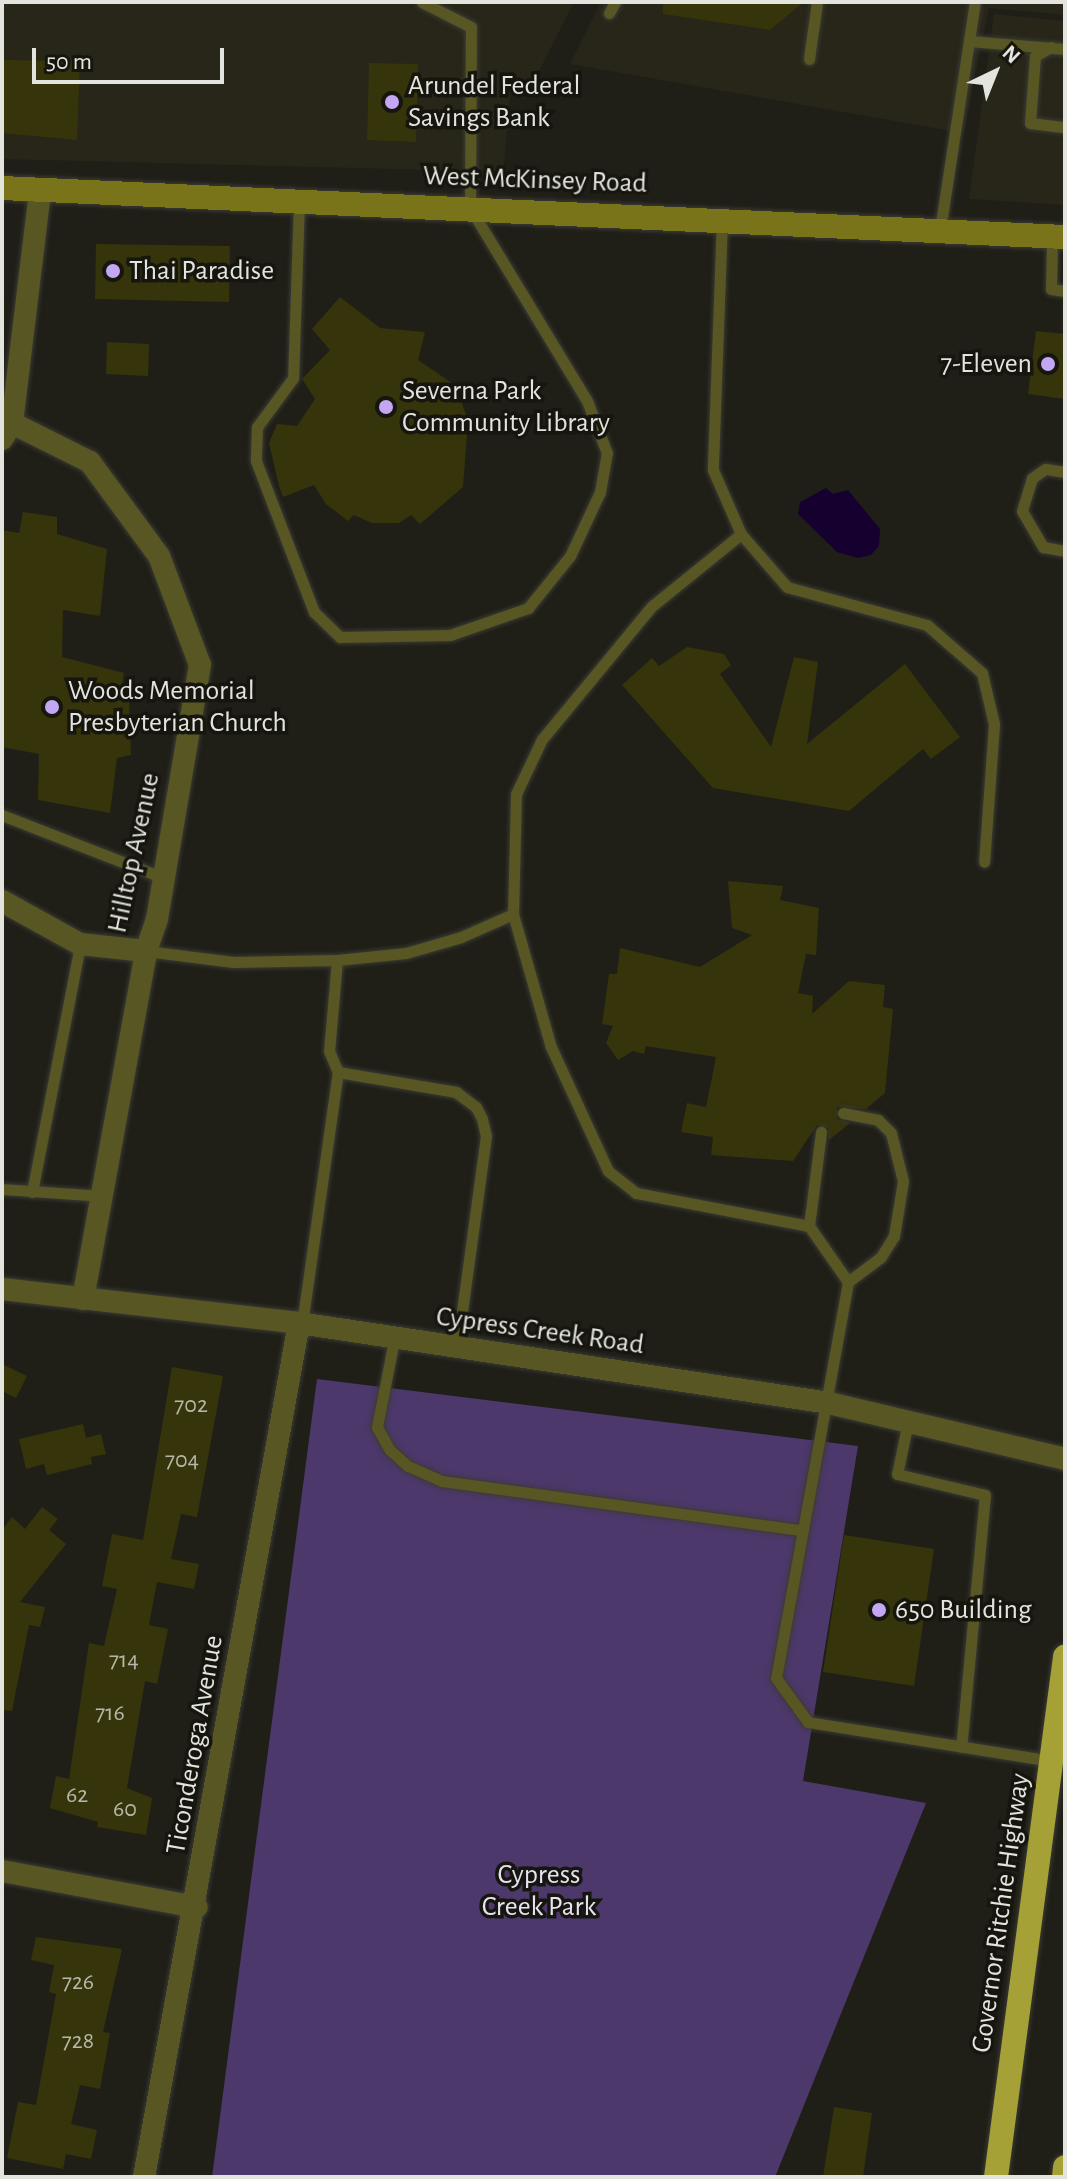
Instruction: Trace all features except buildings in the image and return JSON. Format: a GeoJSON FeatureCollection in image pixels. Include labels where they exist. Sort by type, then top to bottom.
{"type":"FeatureCollection","features":[{"type":"Feature","properties":{"kind":"highway","name":"Governor Ritchie Highway"},"geometry":{"type":"LineString","coordinates":[[996,2177],[1065,1657]]}},
{"type":"Feature","properties":{"kind":"highway"},"geometry":{"type":"LineString","coordinates":[[1064,2177],[1065,2167]]}},
{"type":"Feature","properties":{"kind":"street","name":"West McKinsey Road"},"geometry":{"type":"LineString","coordinates":[[2,188],[722,218],[1058,237]]}},
{"type":"Feature","properties":{"kind":"street"},"geometry":{"type":"LineString","coordinates":[[7,431],[40,190]]}},
{"type":"Feature","properties":{"kind":"street","name":"Hilltop Avenue"},"geometry":{"type":"LineString","coordinates":[[2,901],[80,944],[146,951],[164,878],[200,665],[159,556],[90,462],[7,431]]}},
{"type":"Feature","properties":{"kind":"street"},"geometry":{"type":"LineString","coordinates":[[83,1299],[146,951]]}},
{"type":"Feature","properties":{"kind":"street","name":"Cypress Creek Road"},"geometry":{"type":"LineString","coordinates":[[2,1289],[301,1324],[829,1403],[1065,1459]]}},
{"type":"Feature","properties":{"kind":"street","name":"Ticonderoga Avenue"},"geometry":{"type":"LineString","coordinates":[[144,2177],[197,1907],[301,1324]]}},
{"type":"Feature","properties":{"kind":"street"},"geometry":{"type":"LineString","coordinates":[[2,1871],[197,1907]]}},
{"type":"Feature","properties":{"kind":"lane"},"geometry":{"type":"LineString","coordinates":[[299,201],[293,378],[257,427],[256,461],[314,612],[340,637],[450,635],[528,608],[570,556],[600,492],[607,453],[587,401],[470,208],[471,27],[422,2]]}},
{"type":"Feature","properties":{"kind":"lane"},"geometry":{"type":"LineString","coordinates":[[809,59],[817,2]]}},
{"type":"Feature","properties":{"kind":"lane"},"geometry":{"type":"LineString","coordinates":[[940,230],[975,2]]}},
{"type":"Feature","properties":{"kind":"lane"},"geometry":{"type":"LineString","coordinates":[[969,41],[1065,49]]}},
{"type":"Feature","properties":{"kind":"lane"},"geometry":{"type":"LineString","coordinates":[[1051,47],[1035,56],[1030,123],[1065,127]]}},
{"type":"Feature","properties":{"kind":"lane"},"geometry":{"type":"LineString","coordinates":[[722,218],[713,470],[741,534],[787,587],[927,625],[982,673],[994,724],[984,862]]}},
{"type":"Feature","properties":{"kind":"lane"},"geometry":{"type":"LineString","coordinates":[[1058,237],[1051,289],[1065,291]]}},
{"type":"Feature","properties":{"kind":"lane"},"geometry":{"type":"LineString","coordinates":[[1065,472],[1045,469],[1032,478],[1022,511],[1043,547],[1065,551]]}},
{"type":"Feature","properties":{"kind":"lane"},"geometry":{"type":"LineString","coordinates":[[741,534],[651,607],[542,739],[516,794],[513,914],[551,1047],[608,1171],[636,1193],[809,1226]]}},
{"type":"Feature","properties":{"kind":"lane"},"geometry":{"type":"LineString","coordinates":[[2,815],[164,878]]}},
{"type":"Feature","properties":{"kind":"lane"},"geometry":{"type":"LineString","coordinates":[[146,951],[233,962],[337,960],[406,953],[461,937],[513,914]]}},
{"type":"Feature","properties":{"kind":"lane"},"geometry":{"type":"LineString","coordinates":[[32,1192],[80,944]]}},
{"type":"Feature","properties":{"kind":"lane"},"geometry":{"type":"LineString","coordinates":[[301,1324],[338,1072],[329,1051],[337,960]]}},
{"type":"Feature","properties":{"kind":"lane"},"geometry":{"type":"LineString","coordinates":[[338,1072],[456,1092],[476,1107],[482,1119],[486,1136],[457,1349]]}},
{"type":"Feature","properties":{"kind":"lane"},"geometry":{"type":"LineString","coordinates":[[843,1113],[878,1120],[891,1133],[903,1181],[894,1236],[881,1257],[848,1282]]}},
{"type":"Feature","properties":{"kind":"lane"},"geometry":{"type":"LineString","coordinates":[[821,1132],[809,1226],[848,1282],[829,1403],[801,1530],[776,1678],[808,1722],[1051,1761]]}},
{"type":"Feature","properties":{"kind":"lane"},"geometry":{"type":"LineString","coordinates":[[2,1189],[102,1196]]}},
{"type":"Feature","properties":{"kind":"lane"},"geometry":{"type":"LineString","coordinates":[[394,1340],[377,1427],[390,1450],[408,1466],[442,1481],[801,1530]]}},
{"type":"Feature","properties":{"kind":"lane"},"geometry":{"type":"LineString","coordinates":[[908,1422],[897,1474],[985,1495],[961,1747]]}},
{"type":"Feature","properties":{"kind":"shaded area"},"geometry":{"type":"Polygon","coordinates":[[[2,2],[574,2],[534,81],[511,86],[503,176],[434,170],[2,159],[2,2]]]}},
{"type":"Feature","properties":{"kind":"shaded area"},"geometry":{"type":"Polygon","coordinates":[[[601,2],[1065,2],[1065,15],[989,8],[963,133],[570,64],[601,2]]]}},
{"type":"Feature","properties":{"kind":"shaded area"},"geometry":{"type":"Polygon","coordinates":[[[994,14],[1065,21],[1065,205],[969,199],[994,14]]]}},
{"type":"Feature","properties":{"kind":"shaded area"},"geometry":{"type":"Polygon","coordinates":[[[826,488],[833,494],[848,490],[880,529],[879,546],[871,555],[858,558],[837,552],[798,514],[800,502],[826,488]]]}},
{"type":"Feature","properties":{"kind":"green space","name":"Cypress Creek Park"},"geometry":{"type":"Polygon","coordinates":[[[317,1379],[858,1446],[803,1781],[926,1803],[775,2177],[212,2177],[317,1379]]]}},
{"type":"Feature","properties":{"kind":"place","name":"Arundel Federal Savings Bank"},"geometry":{"type":"Point","coordinates":[392,102]}},
{"type":"Feature","properties":{"kind":"place","name":"Thai Paradise"},"geometry":{"type":"Point","coordinates":[113,271]}},
{"type":"Feature","properties":{"kind":"place","name":"7-Eleven"},"geometry":{"type":"Point","coordinates":[1048,364]}},
{"type":"Feature","properties":{"kind":"place","name":"Severna Park Community Library"},"geometry":{"type":"Point","coordinates":[386,407]}},
{"type":"Feature","properties":{"kind":"place","name":"Woods Memorial Presbyterian Church"},"geometry":{"type":"Point","coordinates":[52,707]}},
{"type":"Feature","properties":{"kind":"place","name":"650 Building"},"geometry":{"type":"Point","coordinates":[879,1610]}}]}
